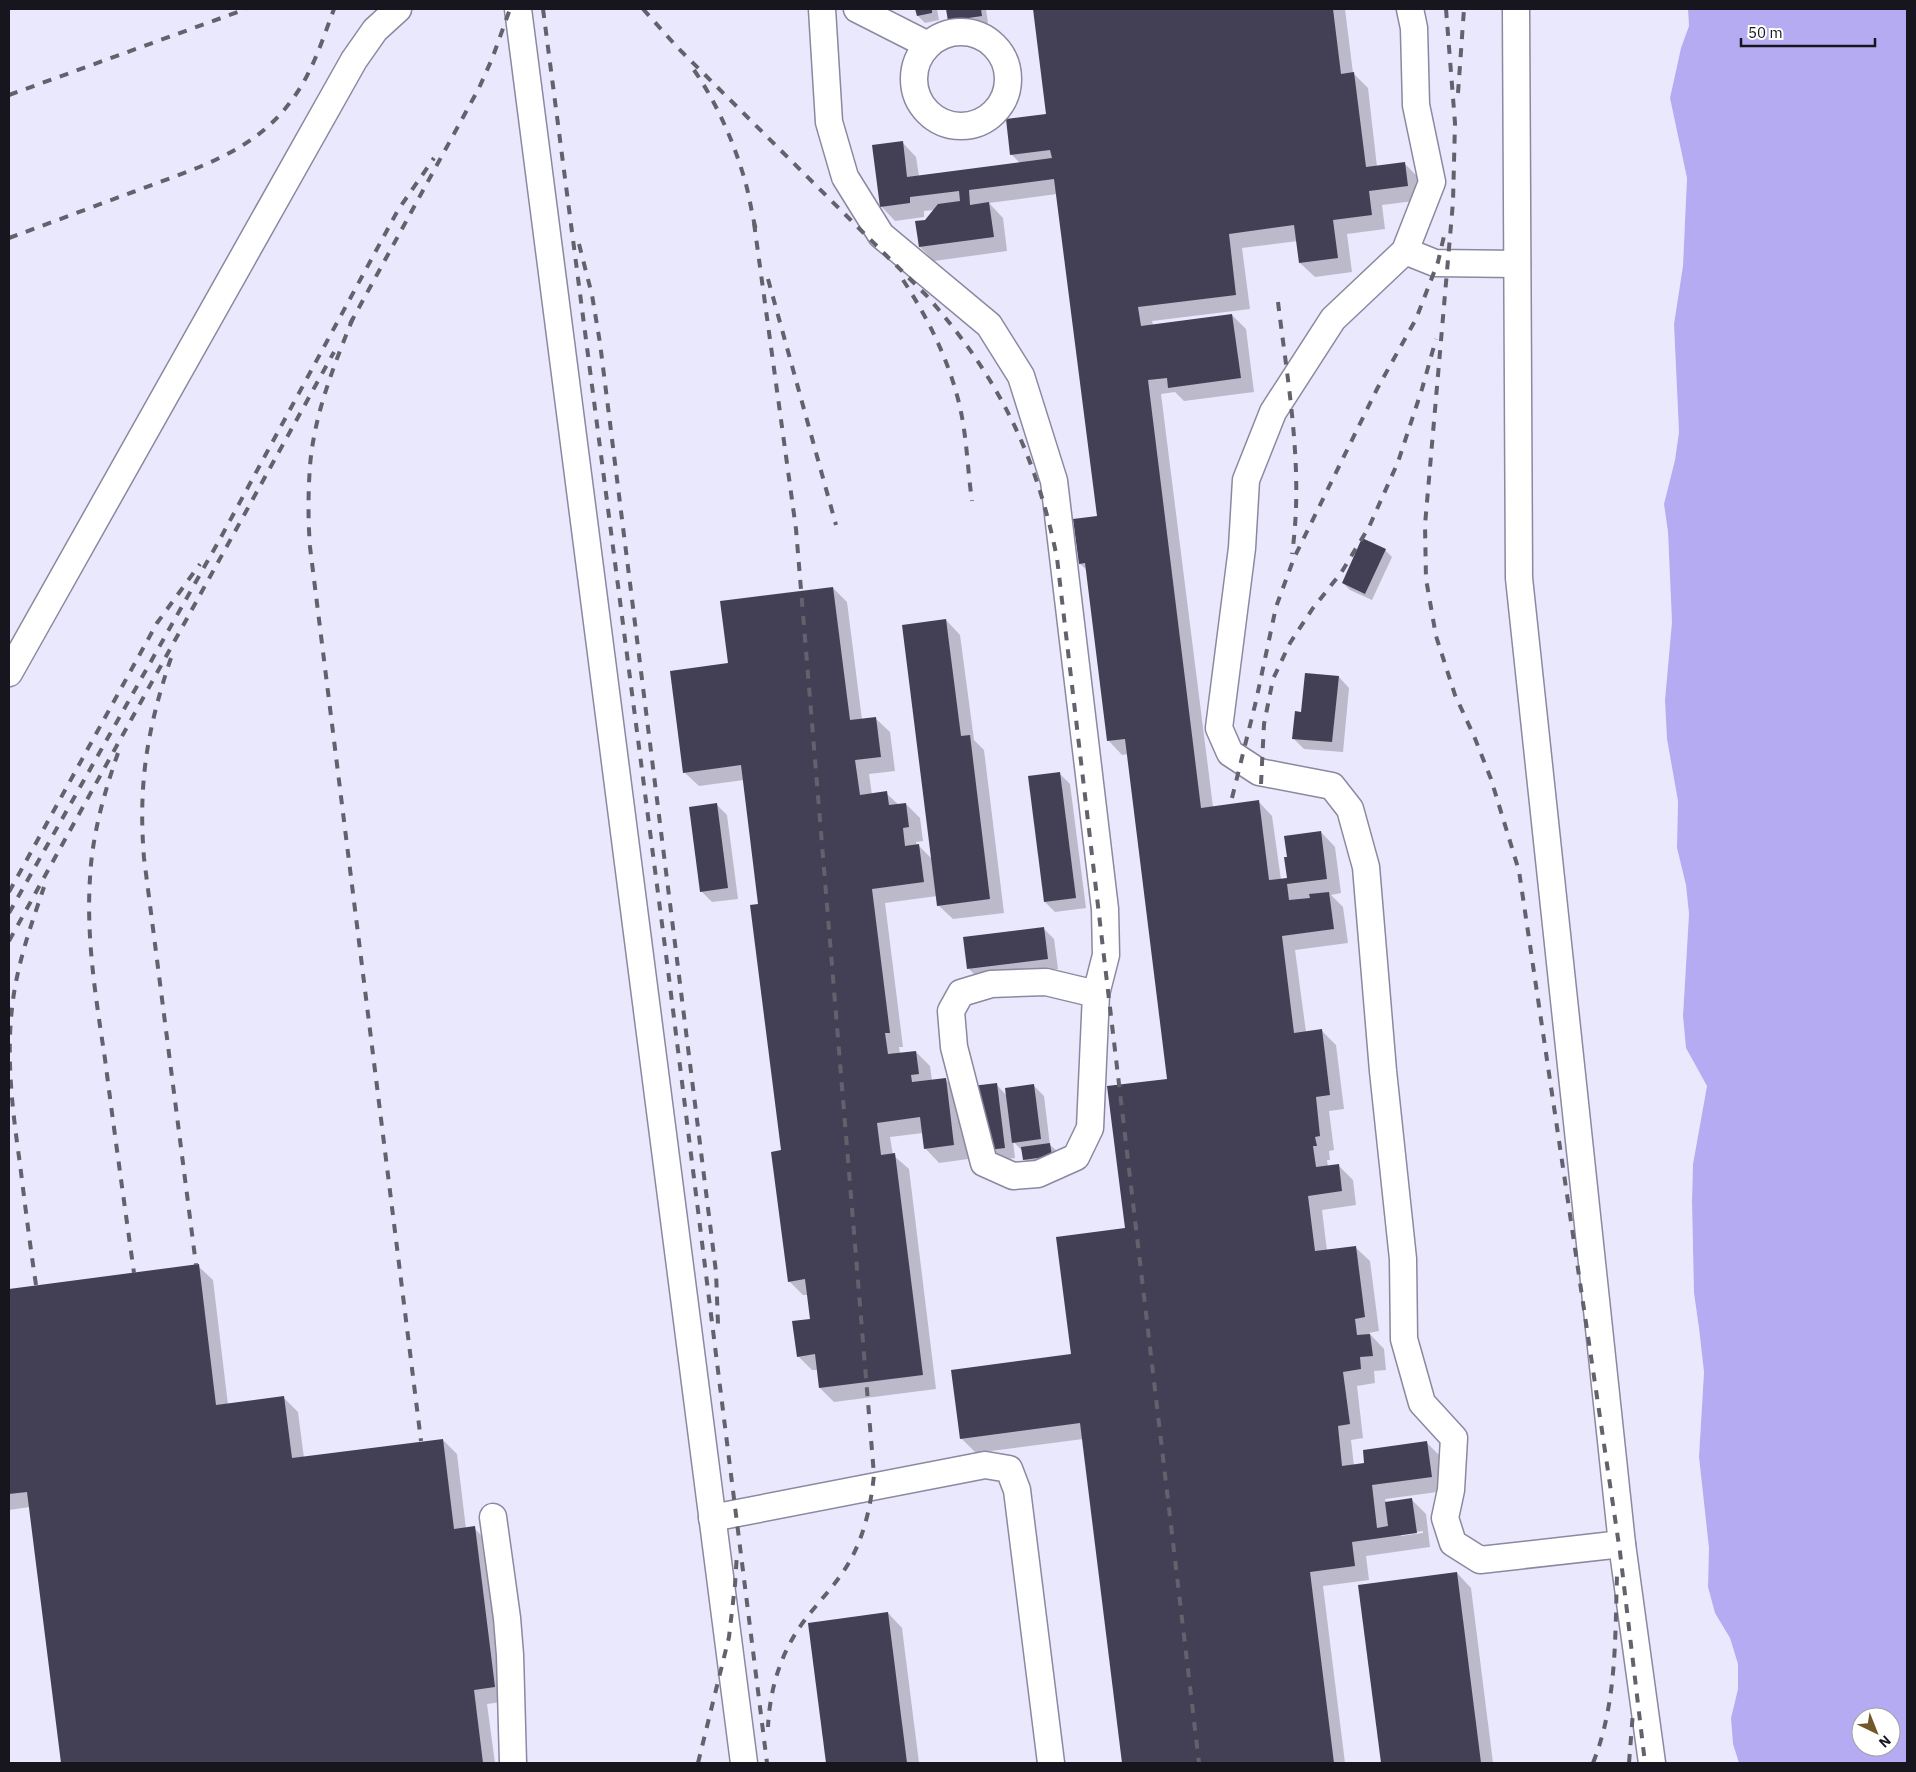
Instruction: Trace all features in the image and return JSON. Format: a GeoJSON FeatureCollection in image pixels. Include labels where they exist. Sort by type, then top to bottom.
{"type":"FeatureCollection","features":[{"type":"Feature","properties":{"kind":"lane"},"geometry":{"type":"LineString","coordinates":[[9,674],[354,60],[376,30],[398,9]]}},
{"type":"Feature","properties":{"kind":"lane"},"geometry":{"type":"LineString","coordinates":[[518,9],[744,1763]]}},
{"type":"Feature","properties":{"kind":"lane"},"geometry":{"type":"LineString","coordinates":[[822,9],[829,122],[845,177],[881,235],[990,325],[1021,376],[1054,481],[1105,909],[1106,955],[1096,994],[1090,1128],[1076,1157],[1038,1174],[1013,1176],[984,1164],[954,1047],[952,1011],[961,993],[991,984],[1046,982],[1096,994]]}},
{"type":"Feature","properties":{"kind":"lane"},"geometry":{"type":"LineString","coordinates":[[857,9],[928,45]]}},
{"type":"Feature","properties":{"kind":"lane"},"geometry":{"type":"LineString","coordinates":[[1410,9],[1414,28],[1416,105],[1432,182],[1405,251],[1333,319],[1273,412],[1246,480],[1242,548],[1220,728],[1230,753],[1259,772],[1332,786],[1350,809],[1366,867],[1383,1071],[1403,1259],[1404,1339],[1422,1403],[1454,1438],[1451,1490],[1445,1518],[1453,1543],[1480,1560],[1622,1544]]}},
{"type":"Feature","properties":{"kind":"lane"},"geometry":{"type":"LineString","coordinates":[[1516,9],[1519,578],[1622,1544],[1652,1763]]}},
{"type":"Feature","properties":{"kind":"lane"},"geometry":{"type":"LineString","coordinates":[[1405,251],[1435,262],[1517,264]]}},
{"type":"Feature","properties":{"kind":"lane"},"geometry":{"type":"LineString","coordinates":[[712,1518],[985,1465],[1009,1469],[1016,1490],[1051,1763]]}},
{"type":"Feature","properties":{"kind":"lane"},"geometry":{"type":"LineString","coordinates":[[493,1517],[507,1618],[513,1763]]}},
{"type":"Feature","properties":{"kind":"shaded area"},"geometry":{"type":"Polygon","coordinates":[[[9,9],[1688,9],[1689,26],[1681,48],[1670,98],[1687,178],[1683,266],[1674,324],[1679,432],[1675,460],[1664,504],[1668,532],[1672,622],[1665,700],[1667,739],[1678,801],[1677,848],[1686,885],[1689,914],[1683,1016],[1686,1048],[1707,1086],[1693,1164],[1692,1201],[1694,1293],[1704,1372],[1699,1457],[1709,1548],[1708,1587],[1715,1613],[1730,1638],[1738,1664],[1738,1689],[1731,1718],[1733,1744],[1739,1763],[9,1763],[9,9]]]}},
{"type":"Feature","properties":{"kind":"shaded area"},"geometry":{"type":"Polygon","coordinates":[[[1688,9],[1907,9],[1907,1763],[1739,1763],[1733,1744],[1731,1718],[1738,1689],[1738,1664],[1730,1638],[1715,1613],[1708,1587],[1709,1548],[1699,1457],[1704,1372],[1694,1293],[1692,1201],[1693,1164],[1707,1086],[1686,1048],[1683,1016],[1689,914],[1686,885],[1677,848],[1678,801],[1667,739],[1665,700],[1672,622],[1668,532],[1664,504],[1675,460],[1679,432],[1674,324],[1683,266],[1687,178],[1670,98],[1681,48],[1689,26],[1688,9]]]}},
{"type":"Feature","properties":{"kind":"building"},"geometry":{"type":"Polygon","coordinates":[[[915,9],[932,9],[932,13],[917,16],[915,9]]]}},
{"type":"Feature","properties":{"kind":"building"},"geometry":{"type":"Polygon","coordinates":[[[946,9],[981,9],[982,16],[948,21],[946,9]]]}},
{"type":"Feature","properties":{"kind":"building"},"geometry":{"type":"Polygon","coordinates":[[[1033,9],[1333,9],[1341,74],[1354,72],[1366,167],[1405,162],[1408,186],[1369,191],[1372,215],[1333,220],[1338,258],[1299,263],[1294,225],[1229,234],[1236,295],[1138,307],[1141,326],[1232,314],[1241,378],[1168,388],[1167,378],[1148,380],[1201,808],[1259,800],[1269,880],[1287,878],[1284,836],[1321,831],[1327,879],[1287,884],[1289,900],[1310,898],[1309,894],[1329,892],[1334,929],[1282,936],[1294,1033],[1322,1029],[1330,1095],[1316,1097],[1320,1136],[1315,1137],[1317,1146],[1313,1146],[1316,1167],[1339,1164],[1342,1191],[1308,1196],[1315,1251],[1356,1246],[1365,1317],[1355,1319],[1357,1335],[1370,1334],[1373,1356],[1360,1357],[1361,1369],[1343,1372],[1350,1424],[1338,1426],[1342,1466],[1364,1463],[1363,1450],[1427,1441],[1432,1477],[1372,1485],[1377,1528],[1388,1526],[1385,1502],[1412,1498],[1417,1533],[1352,1542],[1355,1566],[1310,1572],[1334,1763],[1122,1763],[1080,1423],[960,1439],[951,1370],[1071,1354],[1056,1237],[1125,1228],[1107,1086],[1167,1079],[1125,739],[1107,741],[1085,563],[1079,564],[1073,519],[1097,516],[1054,179],[969,190],[970,205],[989,202],[994,237],[919,247],[915,221],[925,220],[938,204],[960,201],[959,191],[910,197],[910,203],[880,207],[872,145],[903,141],[907,177],[1052,158],[1050,150],[1010,155],[1006,119],[1046,114],[1033,9]]]}},
{"type":"Feature","properties":{"kind":"building"},"geometry":{"type":"Polygon","coordinates":[[[1362,538],[1386,549],[1365,594],[1342,583],[1362,538]]]}},
{"type":"Feature","properties":{"kind":"building"},"geometry":{"type":"Polygon","coordinates":[[[833,587],[850,720],[876,717],[881,757],[855,760],[860,795],[887,791],[889,805],[906,803],[909,827],[903,828],[905,846],[919,844],[924,882],[872,889],[890,1033],[885,1033],[888,1054],[916,1051],[919,1074],[911,1075],[912,1082],[946,1078],[954,1145],[924,1149],[920,1117],[877,1123],[881,1155],[895,1153],[923,1375],[819,1388],[815,1354],[797,1357],[792,1321],[810,1319],[805,1279],[788,1282],[771,1152],[781,1150],[750,905],[758,904],[741,765],[683,773],[670,671],[728,663],[720,601],[833,587]]]}},
{"type":"Feature","properties":{"kind":"building"},"geometry":{"type":"Polygon","coordinates":[[[946,619],[961,736],[970,735],[990,899],[937,906],[902,625],[946,619]]]}},
{"type":"Feature","properties":{"kind":"building"},"geometry":{"type":"Polygon","coordinates":[[[1305,673],[1339,676],[1332,742],[1292,739],[1295,711],[1301,712],[1305,673]]]}},
{"type":"Feature","properties":{"kind":"building"},"geometry":{"type":"Polygon","coordinates":[[[1060,772],[1076,898],[1044,902],[1028,776],[1060,772]]]}},
{"type":"Feature","properties":{"kind":"building"},"geometry":{"type":"Polygon","coordinates":[[[717,803],[728,888],[700,892],[689,807],[717,803]]]}},
{"type":"Feature","properties":{"kind":"building"},"geometry":{"type":"Polygon","coordinates":[[[1044,927],[1048,959],[967,969],[963,937],[1044,927]]]}},
{"type":"Feature","properties":{"kind":"building"},"geometry":{"type":"Polygon","coordinates":[[[997,1083],[1005,1148],[980,1151],[972,1086],[997,1083]]]}},
{"type":"Feature","properties":{"kind":"building"},"geometry":{"type":"Polygon","coordinates":[[[1034,1084],[1041,1139],[1012,1143],[1005,1088],[1034,1084]]]}},
{"type":"Feature","properties":{"kind":"building"},"geometry":{"type":"Polygon","coordinates":[[[1050,1143],[1052,1156],[1023,1160],[1021,1147],[1050,1143]]]}},
{"type":"Feature","properties":{"kind":"building"},"geometry":{"type":"Polygon","coordinates":[[[199,1264],[216,1405],[284,1396],[292,1458],[443,1439],[454,1529],[475,1526],[495,1687],[474,1690],[483,1763],[61,1763],[27,1492],[9,1494],[9,1289],[199,1264]]]}},
{"type":"Feature","properties":{"kind":"building"},"geometry":{"type":"Polygon","coordinates":[[[1457,1572],[1481,1763],[1381,1763],[1358,1585],[1457,1572]]]}},
{"type":"Feature","properties":{"kind":"building"},"geometry":{"type":"Polygon","coordinates":[[[888,1612],[907,1763],[826,1763],[808,1623],[888,1612]]]}},
{"type":"Feature","properties":{"kind":"railway"},"geometry":{"type":"LineString","coordinates":[[9,95],[246,9]]}},
{"type":"Feature","properties":{"kind":"railway"},"geometry":{"type":"LineString","coordinates":[[9,238],[198,168],[239,147],[258,134],[276,119],[305,80],[334,9]]}},
{"type":"Feature","properties":{"kind":"railway"},"geometry":{"type":"LineString","coordinates":[[350,324],[479,88],[492,59],[510,9]]}},
{"type":"Feature","properties":{"kind":"railway"},"geometry":{"type":"LineString","coordinates":[[543,9],[668,970],[767,1763]]}},
{"type":"Feature","properties":{"kind":"railway"},"geometry":{"type":"LineString","coordinates":[[643,9],[678,48],[926,295],[951,325],[993,386],[1010,417],[1038,484],[1057,558],[1199,1763]]}},
{"type":"Feature","properties":{"kind":"railway"},"geometry":{"type":"LineString","coordinates":[[1446,9],[1455,123],[1453,202],[1425,525],[1426,579],[1436,636],[1455,695],[1491,779],[1519,871],[1620,1552],[1645,1763]]}},
{"type":"Feature","properties":{"kind":"railway"},"geometry":{"type":"LineString","coordinates":[[1458,93],[1464,9]]}},
{"type":"Feature","properties":{"kind":"railway"},"geometry":{"type":"LineString","coordinates":[[694,70],[723,120],[734,147],[745,181],[756,230]]}},
{"type":"Feature","properties":{"kind":"railway"},"geometry":{"type":"LineString","coordinates":[[9,913],[220,539],[398,210],[434,158]]}},
{"type":"Feature","properties":{"kind":"railway"},"geometry":{"type":"LineString","coordinates":[[754,223],[796,529],[874,1475],[867,1518],[851,1559],[836,1582],[798,1629],[784,1655],[771,1697],[768,1727]]}},
{"type":"Feature","properties":{"kind":"railway"},"geometry":{"type":"LineString","coordinates":[[1232,798],[1256,701],[1276,607],[1294,558],[1377,389],[1416,319],[1438,262],[1444,236]]}},
{"type":"Feature","properties":{"kind":"railway"},"geometry":{"type":"LineString","coordinates":[[579,244],[592,295],[600,343],[716,1272],[718,1324]]}},
{"type":"Feature","properties":{"kind":"railway"},"geometry":{"type":"LineString","coordinates":[[768,279],[836,525]]}},
{"type":"Feature","properties":{"kind":"railway"},"geometry":{"type":"LineString","coordinates":[[903,280],[931,329],[953,381],[964,427],[972,501]]}},
{"type":"Feature","properties":{"kind":"railway"},"geometry":{"type":"LineString","coordinates":[[1278,302],[1290,396],[1295,459],[1296,491],[1292,554]]}},
{"type":"Feature","properties":{"kind":"railway"},"geometry":{"type":"LineString","coordinates":[[353,318],[320,409],[312,447],[309,476],[309,537],[421,1441]]}},
{"type":"Feature","properties":{"kind":"railway"},"geometry":{"type":"LineString","coordinates":[[1261,784],[1264,724],[1273,679],[1290,643],[1313,608],[1341,573],[1369,527],[1398,462],[1436,339]]}},
{"type":"Feature","properties":{"kind":"railway"},"geometry":{"type":"LineString","coordinates":[[9,941],[334,352]]}},
{"type":"Feature","properties":{"kind":"railway"},"geometry":{"type":"LineString","coordinates":[[9,892],[157,623],[200,564]]}},
{"type":"Feature","properties":{"kind":"railway"},"geometry":{"type":"LineString","coordinates":[[171,658],[150,733],[144,781],[142,831],[196,1265]]}},
{"type":"Feature","properties":{"kind":"railway"},"geometry":{"type":"LineString","coordinates":[[118,753],[108,784],[93,846],[89,924],[95,991],[134,1273]]}},
{"type":"Feature","properties":{"kind":"railway"},"geometry":{"type":"LineString","coordinates":[[36,1285],[14,1122],[10,1036],[11,1014],[20,966],[44,887]]}},
{"type":"Feature","properties":{"kind":"railway"},"geometry":{"type":"LineString","coordinates":[[698,1763],[729,1637],[737,1553]]}},
{"type":"Feature","properties":{"kind":"railway"},"geometry":{"type":"LineString","coordinates":[[1593,1763],[1601,1740],[1611,1694],[1615,1646],[1617,1575]]}},
{"type":"Feature","properties":{"kind":"railway"},"geometry":{"type":"LineString","coordinates":[[1629,1763],[1633,1712]]}}]}
